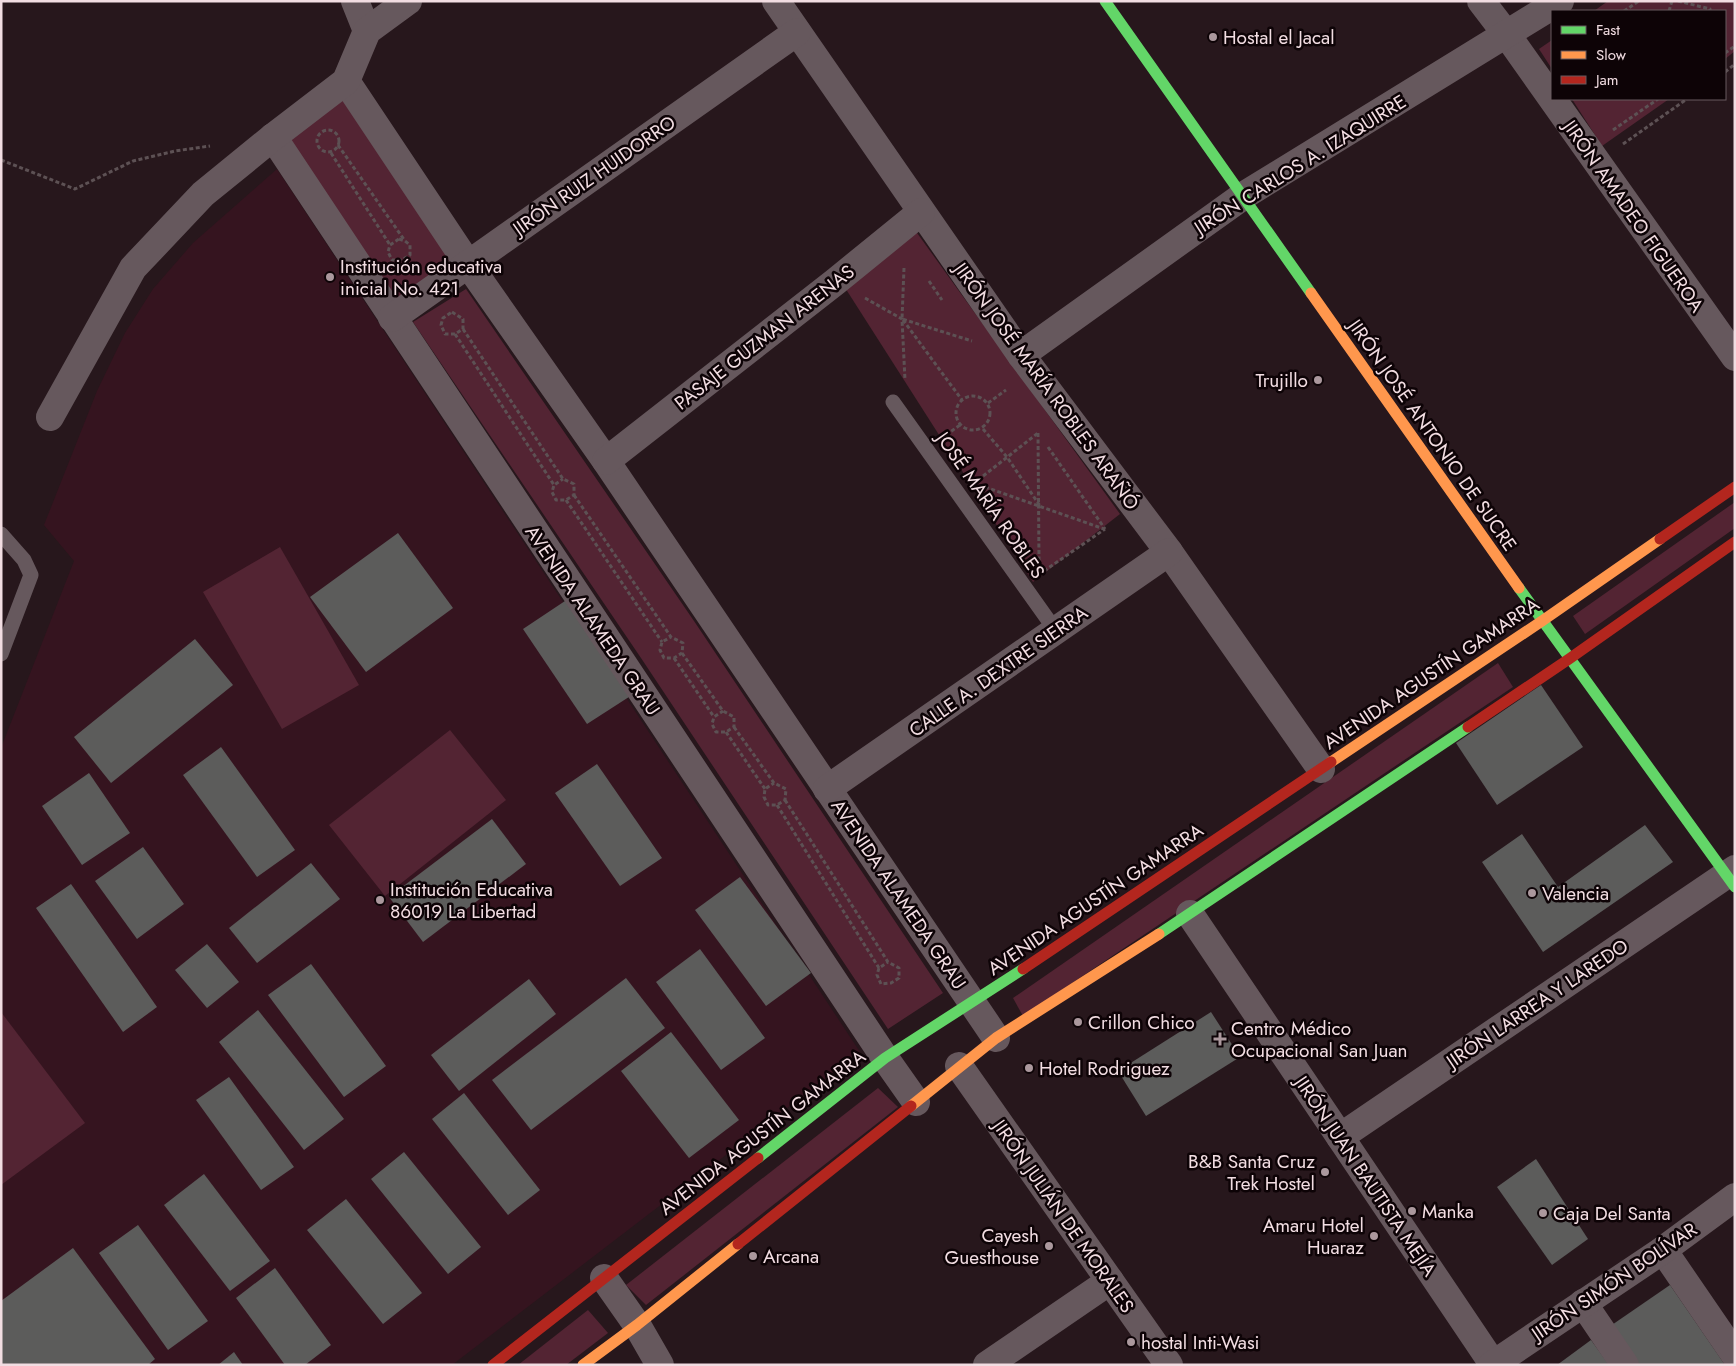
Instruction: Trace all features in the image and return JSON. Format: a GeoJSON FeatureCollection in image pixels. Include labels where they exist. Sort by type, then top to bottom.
{"type":"FeatureCollection","features":[{"type":"Feature","properties":{"kind":"main road","name":"JIRÓN JOSÉ ANTONIO DE SUCRE"},"geometry":{"type":"LineString","coordinates":[[1105,1],[1569,659],[1732,877]]}},
{"type":"Feature","properties":{"kind":"main road","name":"AVENIDA AGUSTÍN GAMARRA"},"geometry":{"type":"LineString","coordinates":[[493,1365],[885,1058],[972,1003],[1542,621],[1735,487]]}},
{"type":"Feature","properties":{"kind":"main road"},"geometry":{"type":"LineString","coordinates":[[583,1365],[637,1325],[996,1038],[1190,914],[1569,659],[1735,542]]}},
{"type":"Feature","properties":{"kind":"street"},"geometry":{"type":"LineString","coordinates":[[355,1],[367,31]]}},
{"type":"Feature","properties":{"kind":"street"},"geometry":{"type":"LineString","coordinates":[[50,417],[133,268],[203,194],[346,81],[367,31],[408,1]]}},
{"type":"Feature","properties":{"kind":"street","name":"JIRÓN JOSÉ MARÍA ROBLES ARAÑÓ"},"geometry":{"type":"LineString","coordinates":[[776,1],[914,218],[1021,355],[1169,552],[1321,768]]}},
{"type":"Feature","properties":{"kind":"street","name":"JIRÓN AMADEO FIGUEROA"},"geometry":{"type":"LineString","coordinates":[[1481,1],[1551,99]]}},
{"type":"Feature","properties":{"kind":"street","name":"JIRÓN CARLOS A. IZAQUIRRE"},"geometry":{"type":"LineString","coordinates":[[1021,355],[1243,196],[1507,36],[1560,1]]}},
{"type":"Feature","properties":{"kind":"street","name":"JIRÓN RUIZ HUIDORRO"},"geometry":{"type":"LineString","coordinates":[[392,318],[797,32]]}},
{"type":"Feature","properties":{"kind":"street","name":"AVENIDA ALAMEDA GRAU"},"geometry":{"type":"LineString","coordinates":[[346,81],[468,264],[606,461],[996,1038]]}},
{"type":"Feature","properties":{"kind":"street","name":"JIRÓN AMADEO FIGUEROA"},"geometry":{"type":"LineString","coordinates":[[1552,100],[1735,358]]}},
{"type":"Feature","properties":{"kind":"street","name":"AVENIDA ALAMEDA GRAU"},"geometry":{"type":"LineString","coordinates":[[273,137],[916,1102]]}},
{"type":"Feature","properties":{"kind":"street","name":"PASAJE GUZMAN ARENAS"},"geometry":{"type":"LineString","coordinates":[[606,461],[914,218]]}},
{"type":"Feature","properties":{"kind":"street","name":"CALLE A. DEXTRE SIERRA"},"geometry":{"type":"LineString","coordinates":[[828,789],[1169,552]]}},
{"type":"Feature","properties":{"kind":"street","name":"JIRÓN LARREA Y LAREDO"},"geometry":{"type":"LineString","coordinates":[[1340,1137],[1732,877]]}},
{"type":"Feature","properties":{"kind":"street","name":"JIRÓN JUAN BAUTISTA MEJÍA"},"geometry":{"type":"LineString","coordinates":[[1190,914],[1492,1364]]}},
{"type":"Feature","properties":{"kind":"street","name":"JIRÓN JULIÁN DE MORALES"},"geometry":{"type":"LineString","coordinates":[[959,1066],[1169,1365]]}},
{"type":"Feature","properties":{"kind":"street","name":"JIRÓN SIMÓN BOLÍVAR"},"geometry":{"type":"LineString","coordinates":[[1492,1364],[1663,1250],[1735,1197]]}},
{"type":"Feature","properties":{"kind":"street"},"geometry":{"type":"LineString","coordinates":[[1663,1250],[1735,1355]]}},
{"type":"Feature","properties":{"kind":"street"},"geometry":{"type":"LineString","coordinates":[[604,1278],[637,1325],[660,1365]]}},
{"type":"Feature","properties":{"kind":"street"},"geometry":{"type":"LineString","coordinates":[[987,1365],[1110,1281]]}},
{"type":"Feature","properties":{"kind":"street"},"geometry":{"type":"LineString","coordinates":[[1583,1303],[1625,1365]]}},
{"type":"Feature","properties":{"kind":"lane","name":"JOSÉ MARÍA ROBLES"},"geometry":{"type":"LineString","coordinates":[[893,402],[1056,631]]}},
{"type":"Feature","properties":{"kind":"lane"},"geometry":{"type":"LineString","coordinates":[[1,534],[24,560],[31,575],[1,654]]}},
{"type":"Feature","properties":{"kind":"path"},"geometry":{"type":"LineString","coordinates":[[1626,10],[1639,1]]}},
{"type":"Feature","properties":{"kind":"path"},"geometry":{"type":"LineString","coordinates":[[1678,1],[1697,3],[1710,10]]}},
{"type":"Feature","properties":{"kind":"path"},"geometry":{"type":"LineString","coordinates":[[1606,136],[1657,100]]}},
{"type":"Feature","properties":{"kind":"path"},"geometry":{"type":"LineString","coordinates":[[1597,164],[1686,100]]}},
{"type":"Feature","properties":{"kind":"path"},"geometry":{"type":"LineString","coordinates":[[331,153],[338,146],[339,135],[328,129],[318,135],[316,142],[320,151],[331,153],[390,244]]}},
{"type":"Feature","properties":{"kind":"path"},"geometry":{"type":"LineString","coordinates":[[338,146],[405,241],[410,245],[410,255],[402,260],[392,260],[388,252],[390,244],[399,239],[405,241]]}},
{"type":"Feature","properties":{"kind":"path"},"geometry":{"type":"LineString","coordinates":[[1,160],[75,189],[133,161],[175,151]]}},
{"type":"Feature","properties":{"kind":"path"},"geometry":{"type":"LineString","coordinates":[[905,382],[902,319],[914,218]]}},
{"type":"Feature","properties":{"kind":"path"},"geometry":{"type":"LineString","coordinates":[[835,282],[902,319],[972,341]]}},
{"type":"Feature","properties":{"kind":"path"},"geometry":{"type":"LineString","coordinates":[[463,329],[455,334],[445,334],[442,326],[443,318],[452,312],[458,314],[463,319],[463,329],[563,478],[574,484],[574,495],[671,637],[683,643],[682,653],[723,710],[734,717],[734,727],[774,783],[786,790],[785,800],[888,962],[899,968],[899,978],[891,983],[881,984],[877,975],[879,968],[888,962]]}},
{"type":"Feature","properties":{"kind":"path"},"geometry":{"type":"LineString","coordinates":[[902,319],[962,400]]}},
{"type":"Feature","properties":{"kind":"path"},"geometry":{"type":"LineString","coordinates":[[455,334],[554,484]]}},
{"type":"Feature","properties":{"kind":"path"},"geometry":{"type":"LineString","coordinates":[[988,403],[1006,390]]}},
{"type":"Feature","properties":{"kind":"path"},"geometry":{"type":"LineString","coordinates":[[970,396],[980,397],[988,403],[991,412],[989,422],[982,428],[975,431],[967,430],[960,424],[956,416],[956,407],[962,400],[970,396]]}},
{"type":"Feature","properties":{"kind":"path"},"geometry":{"type":"LineString","coordinates":[[940,439],[960,424]]}},
{"type":"Feature","properties":{"kind":"path"},"geometry":{"type":"LineString","coordinates":[[982,428],[1006,457],[1040,506]]}},
{"type":"Feature","properties":{"kind":"path"},"geometry":{"type":"LineString","coordinates":[[1039,565],[1040,506],[1038,433],[973,483],[1040,506],[1105,529],[1039,575]]}},
{"type":"Feature","properties":{"kind":"path"},"geometry":{"type":"LineString","coordinates":[[563,478],[554,484],[552,492],[556,500],[566,500],[574,495]]}},
{"type":"Feature","properties":{"kind":"path"},"geometry":{"type":"LineString","coordinates":[[566,500],[662,642]]}},
{"type":"Feature","properties":{"kind":"path"},"geometry":{"type":"LineString","coordinates":[[671,637],[662,642],[660,650],[664,658],[674,658],[682,653]]}},
{"type":"Feature","properties":{"kind":"path"},"geometry":{"type":"LineString","coordinates":[[674,658],[714,716]]}},
{"type":"Feature","properties":{"kind":"path"},"geometry":{"type":"LineString","coordinates":[[723,710],[714,716],[712,724],[716,732],[726,732],[734,727]]}},
{"type":"Feature","properties":{"kind":"path"},"geometry":{"type":"LineString","coordinates":[[726,732],[765,789],[764,797],[768,805],[777,805],[785,800]]}},
{"type":"Feature","properties":{"kind":"path"},"geometry":{"type":"LineString","coordinates":[[765,789],[774,783]]}},
{"type":"Feature","properties":{"kind":"path"},"geometry":{"type":"LineString","coordinates":[[777,805],[879,968]]}},
{"type":"Feature","properties":{"kind":"shaded area"},"geometry":{"type":"Polygon","coordinates":[[[1608,1],[1735,1],[1735,51],[1726,58],[1726,10],[1595,10],[1608,1]]]}},
{"type":"Feature","properties":{"kind":"shaded area"},"geometry":{"type":"Polygon","coordinates":[[[1551,41],[1551,67],[1539,49],[1551,41]]]}},
{"type":"Feature","properties":{"kind":"shaded area"},"geometry":{"type":"Polygon","coordinates":[[[344,96],[454,263],[399,306],[281,140],[344,96]]]}},
{"type":"Feature","properties":{"kind":"shaded area"},"geometry":{"type":"Polygon","coordinates":[[[1573,100],[1668,100],[1602,146],[1573,100]]]}},
{"type":"Feature","properties":{"kind":"shaded area","name":"Institución Educativa 86019 La Libertad"},"geometry":{"type":"Polygon","coordinates":[[[277,169],[860,1052],[452,1365],[1,1365],[1,748],[74,561],[44,525],[97,391],[125,333],[153,289],[193,243],[277,169]]]}},
{"type":"Feature","properties":{"kind":"shaded area"},"geometry":{"type":"Polygon","coordinates":[[[912,226],[1120,514],[1033,582],[842,283],[912,226]]]}},
{"type":"Feature","properties":{"kind":"shaded area"},"geometry":{"type":"Polygon","coordinates":[[[466,289],[694,621],[943,993],[888,1029],[641,658],[413,322],[466,289]]]}},
{"type":"Feature","properties":{"kind":"shaded area"},"geometry":{"type":"Polygon","coordinates":[[[1735,502],[1735,528],[1585,634],[1573,616],[1735,502]]]}},
{"type":"Feature","properties":{"kind":"shaded area"},"geometry":{"type":"Polygon","coordinates":[[[280,547],[359,685],[282,729],[203,592],[280,547]]]}},
{"type":"Feature","properties":{"kind":"shaded area"},"geometry":{"type":"Polygon","coordinates":[[[1498,663],[1513,687],[1023,1016],[1013,998],[1498,663]]]}},
{"type":"Feature","properties":{"kind":"shaded area"},"geometry":{"type":"Polygon","coordinates":[[[450,730],[506,800],[385,896],[329,825],[450,730]]]}},
{"type":"Feature","properties":{"kind":"shaded area"},"geometry":{"type":"Polygon","coordinates":[[[1,1012],[85,1123],[1,1185],[1,1012]]]}},
{"type":"Feature","properties":{"kind":"shaded area"},"geometry":{"type":"Polygon","coordinates":[[[878,1088],[898,1107],[646,1305],[626,1285],[878,1088]]]}},
{"type":"Feature","properties":{"kind":"shaded area"},"geometry":{"type":"Polygon","coordinates":[[[588,1310],[608,1333],[566,1365],[518,1365],[588,1310]]]}},
{"type":"Feature","properties":{"kind":"building"},"geometry":{"type":"Polygon","coordinates":[[[398,533],[453,608],[366,672],[310,597],[398,533]]]}},
{"type":"Feature","properties":{"kind":"building"},"geometry":{"type":"Polygon","coordinates":[[[568,599],[632,695],[587,724],[523,629],[568,599]]]}},
{"type":"Feature","properties":{"kind":"building"},"geometry":{"type":"Polygon","coordinates":[[[195,639],[233,685],[111,783],[74,737],[195,639]]]}},
{"type":"Feature","properties":{"kind":"building"},"geometry":{"type":"Polygon","coordinates":[[[1541,685],[1583,747],[1497,805],[1456,743],[1541,685]]]}},
{"type":"Feature","properties":{"kind":"building"},"geometry":{"type":"Polygon","coordinates":[[[221,747],[295,850],[257,877],[183,775],[221,747]]]}},
{"type":"Feature","properties":{"kind":"building"},"geometry":{"type":"Polygon","coordinates":[[[597,764],[662,858],[620,886],[555,793],[597,764]]]}},
{"type":"Feature","properties":{"kind":"building"},"geometry":{"type":"Polygon","coordinates":[[[89,773],[130,833],[82,865],[42,806],[89,773]]]}},
{"type":"Feature","properties":{"kind":"building"},"geometry":{"type":"Polygon","coordinates":[[[492,819],[526,864],[423,942],[389,897],[492,819]]]}},
{"type":"Feature","properties":{"kind":"building"},"geometry":{"type":"Polygon","coordinates":[[[1645,825],[1673,862],[1543,952],[1482,862],[1522,834],[1558,887],[1645,825]]]}},
{"type":"Feature","properties":{"kind":"building"},"geometry":{"type":"Polygon","coordinates":[[[143,847],[184,904],[137,939],[95,881],[143,847]]]}},
{"type":"Feature","properties":{"kind":"building"},"geometry":{"type":"Polygon","coordinates":[[[311,863],[340,899],[257,963],[229,928],[311,863]]]}},
{"type":"Feature","properties":{"kind":"building"},"geometry":{"type":"Polygon","coordinates":[[[740,877],[811,973],[766,1006],[695,910],[740,877]]]}},
{"type":"Feature","properties":{"kind":"building"},"geometry":{"type":"Polygon","coordinates":[[[71,884],[157,1007],[123,1032],[36,908],[71,884]]]}},
{"type":"Feature","properties":{"kind":"building"},"geometry":{"type":"Polygon","coordinates":[[[207,944],[239,982],[207,1008],[175,970],[207,944]]]}},
{"type":"Feature","properties":{"kind":"building"},"geometry":{"type":"Polygon","coordinates":[[[700,949],[765,1038],[721,1070],[656,982],[700,949]]]}},
{"type":"Feature","properties":{"kind":"building"},"geometry":{"type":"Polygon","coordinates":[[[311,964],[386,1066],[344,1097],[268,995],[311,964]]]}},
{"type":"Feature","properties":{"kind":"building"},"geometry":{"type":"Polygon","coordinates":[[[626,978],[665,1028],[531,1130],[492,1080],[626,978]]]}},
{"type":"Feature","properties":{"kind":"building"},"geometry":{"type":"Polygon","coordinates":[[[529,979],[556,1014],[459,1091],[431,1055],[529,979]]]}},
{"type":"Feature","properties":{"kind":"building"},"geometry":{"type":"Polygon","coordinates":[[[258,1010],[344,1119],[304,1150],[219,1042],[258,1010]]]}},
{"type":"Feature","properties":{"kind":"building"},"geometry":{"type":"Polygon","coordinates":[[[1211,1012],[1240,1057],[1146,1116],[1118,1071],[1211,1012]]]}},
{"type":"Feature","properties":{"kind":"building"},"geometry":{"type":"Polygon","coordinates":[[[671,1032],[739,1120],[689,1158],[621,1071],[671,1032]]]}},
{"type":"Feature","properties":{"kind":"building"},"geometry":{"type":"Polygon","coordinates":[[[229,1077],[294,1167],[261,1190],[196,1100],[229,1077]]]}},
{"type":"Feature","properties":{"kind":"building"},"geometry":{"type":"Polygon","coordinates":[[[464,1093],[540,1190],[508,1215],[432,1119],[464,1093]]]}},
{"type":"Feature","properties":{"kind":"building"},"geometry":{"type":"Polygon","coordinates":[[[404,1152],[481,1247],[448,1274],[371,1179],[404,1152]]]}},
{"type":"Feature","properties":{"kind":"building","name":"Caja Del Santa"},"geometry":{"type":"Polygon","coordinates":[[[1536,1159],[1588,1239],[1552,1265],[1497,1187],[1536,1159]]]}},
{"type":"Feature","properties":{"kind":"building"},"geometry":{"type":"Polygon","coordinates":[[[204,1174],[270,1261],[230,1291],[164,1205],[204,1174]]]}},
{"type":"Feature","properties":{"kind":"building"},"geometry":{"type":"Polygon","coordinates":[[[346,1199],[422,1293],[383,1324],[307,1230],[346,1199]]]}},
{"type":"Feature","properties":{"kind":"building"},"geometry":{"type":"Polygon","coordinates":[[[138,1225],[208,1321],[168,1350],[99,1253],[138,1225]]]}},
{"type":"Feature","properties":{"kind":"building"},"geometry":{"type":"Polygon","coordinates":[[[73,1248],[155,1359],[148,1365],[1,1365],[1,1301],[73,1248]]]}},
{"type":"Feature","properties":{"kind":"building"},"geometry":{"type":"Polygon","coordinates":[[[275,1268],[331,1345],[305,1365],[285,1365],[236,1298],[275,1268]]]}},
{"type":"Feature","properties":{"kind":"building"},"geometry":{"type":"Polygon","coordinates":[[[1670,1285],[1725,1365],[1631,1365],[1606,1329],[1670,1285]]]}},
{"type":"Feature","properties":{"kind":"building"},"geometry":{"type":"Polygon","coordinates":[[[1591,1340],[1609,1365],[1557,1365],[1591,1340]]]}},
{"type":"Feature","properties":{"kind":"building"},"geometry":{"type":"Polygon","coordinates":[[[234,1352],[243,1365],[218,1365],[234,1352]]]}},
{"type":"Feature","properties":{"kind":"traffic: fast"},"geometry":{"type":"LineString","coordinates":[[1105,1],[1311,293]]}},
{"type":"Feature","properties":{"kind":"traffic: fast"},"geometry":{"type":"LineString","coordinates":[[1519,588],[1735,887]]}},
{"type":"Feature","properties":{"kind":"traffic: fast"},"geometry":{"type":"LineString","coordinates":[[1159,934],[1468,727]]}},
{"type":"Feature","properties":{"kind":"traffic: fast"},"geometry":{"type":"LineString","coordinates":[[758,1158],[885,1058],[1023,969]]}},
{"type":"Feature","properties":{"kind":"traffic: slow"},"geometry":{"type":"LineString","coordinates":[[1311,293],[1519,588]]}},
{"type":"Feature","properties":{"kind":"traffic: slow"},"geometry":{"type":"LineString","coordinates":[[1331,762],[1542,621],[1660,539]]}},
{"type":"Feature","properties":{"kind":"traffic: slow"},"geometry":{"type":"LineString","coordinates":[[911,1106],[996,1038],[1159,934]]}},
{"type":"Feature","properties":{"kind":"traffic: slow"},"geometry":{"type":"LineString","coordinates":[[583,1365],[637,1325],[738,1244]]}},
{"type":"Feature","properties":{"kind":"traffic: jam"},"geometry":{"type":"LineString","coordinates":[[1660,539],[1735,487]]}},
{"type":"Feature","properties":{"kind":"traffic: jam"},"geometry":{"type":"LineString","coordinates":[[1468,727],[1569,659],[1735,542]]}},
{"type":"Feature","properties":{"kind":"traffic: jam"},"geometry":{"type":"LineString","coordinates":[[1023,969],[1331,762]]}},
{"type":"Feature","properties":{"kind":"traffic: jam"},"geometry":{"type":"LineString","coordinates":[[738,1244],[911,1106]]}},
{"type":"Feature","properties":{"kind":"traffic: jam"},"geometry":{"type":"LineString","coordinates":[[493,1365],[758,1158]]}},
{"type":"Feature","properties":{"kind":"place","name":"Hostal el Jacal"},"geometry":{"type":"Point","coordinates":[1213,37]}},
{"type":"Feature","properties":{"kind":"place","name":"Institución educativa inicial No. 421"},"geometry":{"type":"Point","coordinates":[330,277]}},
{"type":"Feature","properties":{"kind":"place","name":"Trujillo"},"geometry":{"type":"Point","coordinates":[1318,380]}},
{"type":"Feature","properties":{"kind":"place","name":"Valencia"},"geometry":{"type":"Point","coordinates":[1532,893]}},
{"type":"Feature","properties":{"kind":"place","name":"Institución Educativa 86019 La Libertad"},"geometry":{"type":"Point","coordinates":[380,900]}},
{"type":"Feature","properties":{"kind":"place","name":"Crillon Chico"},"geometry":{"type":"Point","coordinates":[1078,1022]}},
{"type":"Feature","properties":{"kind":"place","name":"Centro Médico Ocupacional San Juan"},"geometry":{"type":"Point","coordinates":[1220,1039]}},
{"type":"Feature","properties":{"kind":"place","name":"Hotel Rodriguez"},"geometry":{"type":"Point","coordinates":[1029,1068]}},
{"type":"Feature","properties":{"kind":"place","name":"B&B Santa Cruz Trek Hostel"},"geometry":{"type":"Point","coordinates":[1325,1172]}},
{"type":"Feature","properties":{"kind":"place","name":"Manka"},"geometry":{"type":"Point","coordinates":[1412,1211]}},
{"type":"Feature","properties":{"kind":"place","name":"Caja Del Santa"},"geometry":{"type":"Point","coordinates":[1543,1213]}},
{"type":"Feature","properties":{"kind":"place","name":"Amaru Hotel Huaraz"},"geometry":{"type":"Point","coordinates":[1374,1236]}},
{"type":"Feature","properties":{"kind":"place","name":"Cayesh Guesthouse"},"geometry":{"type":"Point","coordinates":[1049,1246]}},
{"type":"Feature","properties":{"kind":"place","name":"Arcana"},"geometry":{"type":"Point","coordinates":[753,1256]}},
{"type":"Feature","properties":{"kind":"place","name":"hostal Inti-Wasi"},"geometry":{"type":"Point","coordinates":[1131,1342]}}]}
